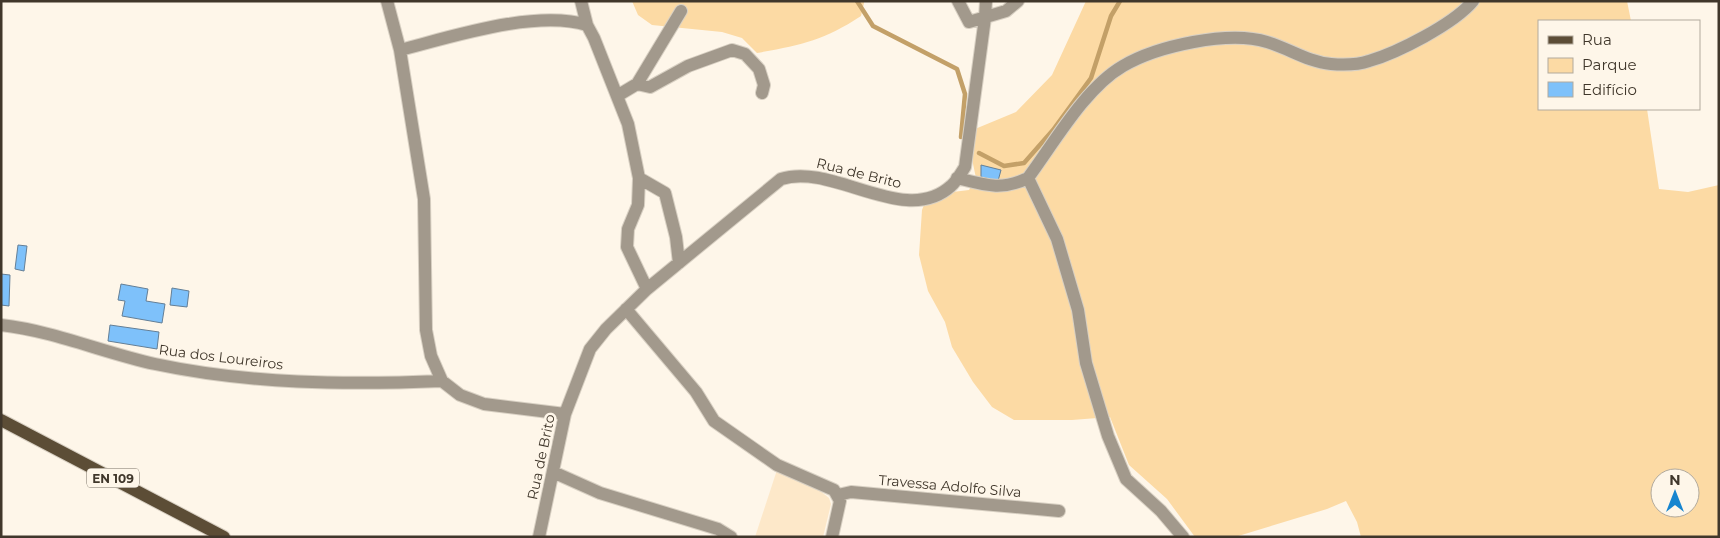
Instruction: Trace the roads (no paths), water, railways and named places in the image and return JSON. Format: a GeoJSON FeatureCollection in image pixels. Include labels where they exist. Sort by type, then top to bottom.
{"type":"FeatureCollection","features":[{"type":"Feature","properties":{"kind":"main road","name":"EN 109"},"geometry":{"type":"LineString","coordinates":[[1,420],[224,537]]}},
{"type":"Feature","properties":{"kind":"street"},"geometry":{"type":"LineString","coordinates":[[387,1],[400,50],[424,199],[426,330],[431,356],[442,381],[460,395],[484,404],[565,414]]}},
{"type":"Feature","properties":{"kind":"street"},"geometry":{"type":"LineString","coordinates":[[581,1],[587,25],[628,124],[639,178],[638,205],[628,229],[627,247],[646,289]]}},
{"type":"Feature","properties":{"kind":"street"},"geometry":{"type":"LineString","coordinates":[[958,1],[969,22],[1006,11],[1018,1]]}},
{"type":"Feature","properties":{"kind":"street"},"geometry":{"type":"LineString","coordinates":[[986,1],[965,167],[957,178],[991,187],[1012,186],[1028,178],[1091,93],[1122,66],[1150,54],[1210,38],[1242,37],[1266,41],[1329,64],[1351,65],[1369,61],[1434,32],[1464,12],[1473,1]]}},
{"type":"Feature","properties":{"kind":"street"},"geometry":{"type":"LineString","coordinates":[[617,96],[638,84],[681,11]]}},
{"type":"Feature","properties":{"kind":"street"},"geometry":{"type":"LineString","coordinates":[[400,50],[475,30],[528,22],[573,21],[587,25]]}},
{"type":"Feature","properties":{"kind":"street"},"geometry":{"type":"LineString","coordinates":[[638,84],[650,87],[688,66],[732,50],[746,54],[759,69],[764,85],[762,93]]}},
{"type":"Feature","properties":{"kind":"street","name":"Rua de Brito"},"geometry":{"type":"LineString","coordinates":[[539,537],[565,414],[590,350],[606,329],[646,289],[781,179],[794,175],[813,175],[870,193],[904,200],[933,197],[952,186],[957,178]]}},
{"type":"Feature","properties":{"kind":"street"},"geometry":{"type":"LineString","coordinates":[[639,178],[665,193],[676,237],[679,263]]}},
{"type":"Feature","properties":{"kind":"street"},"geometry":{"type":"LineString","coordinates":[[1028,178],[1057,239],[1078,310],[1086,363],[1108,436],[1126,479],[1161,510],[1183,537]]}},
{"type":"Feature","properties":{"kind":"street"},"geometry":{"type":"LineString","coordinates":[[626,310],[696,392],[714,422],[777,464],[834,490],[840,501],[832,537]]}},
{"type":"Feature","properties":{"kind":"street","name":"Rua dos Loureiros"},"geometry":{"type":"LineString","coordinates":[[1,325],[29,330],[155,364],[218,374],[313,383],[358,384],[442,381]]}},
{"type":"Feature","properties":{"kind":"street"},"geometry":{"type":"LineString","coordinates":[[554,472],[600,493],[718,529],[731,537]]}},
{"type":"Feature","properties":{"kind":"street","name":"Travessa Adolfo Silva"},"geometry":{"type":"LineString","coordinates":[[838,495],[851,492],[1059,511]]}},
{"type":"Feature","properties":{"kind":"waterway"},"geometry":{"type":"LineString","coordinates":[[857,1],[873,26],[957,69],[965,94],[961,137]]}},
{"type":"Feature","properties":{"kind":"waterway"},"geometry":{"type":"LineString","coordinates":[[979,153],[1004,166],[1024,163],[1053,130],[1091,78],[1111,16],[1120,1]]}}]}
